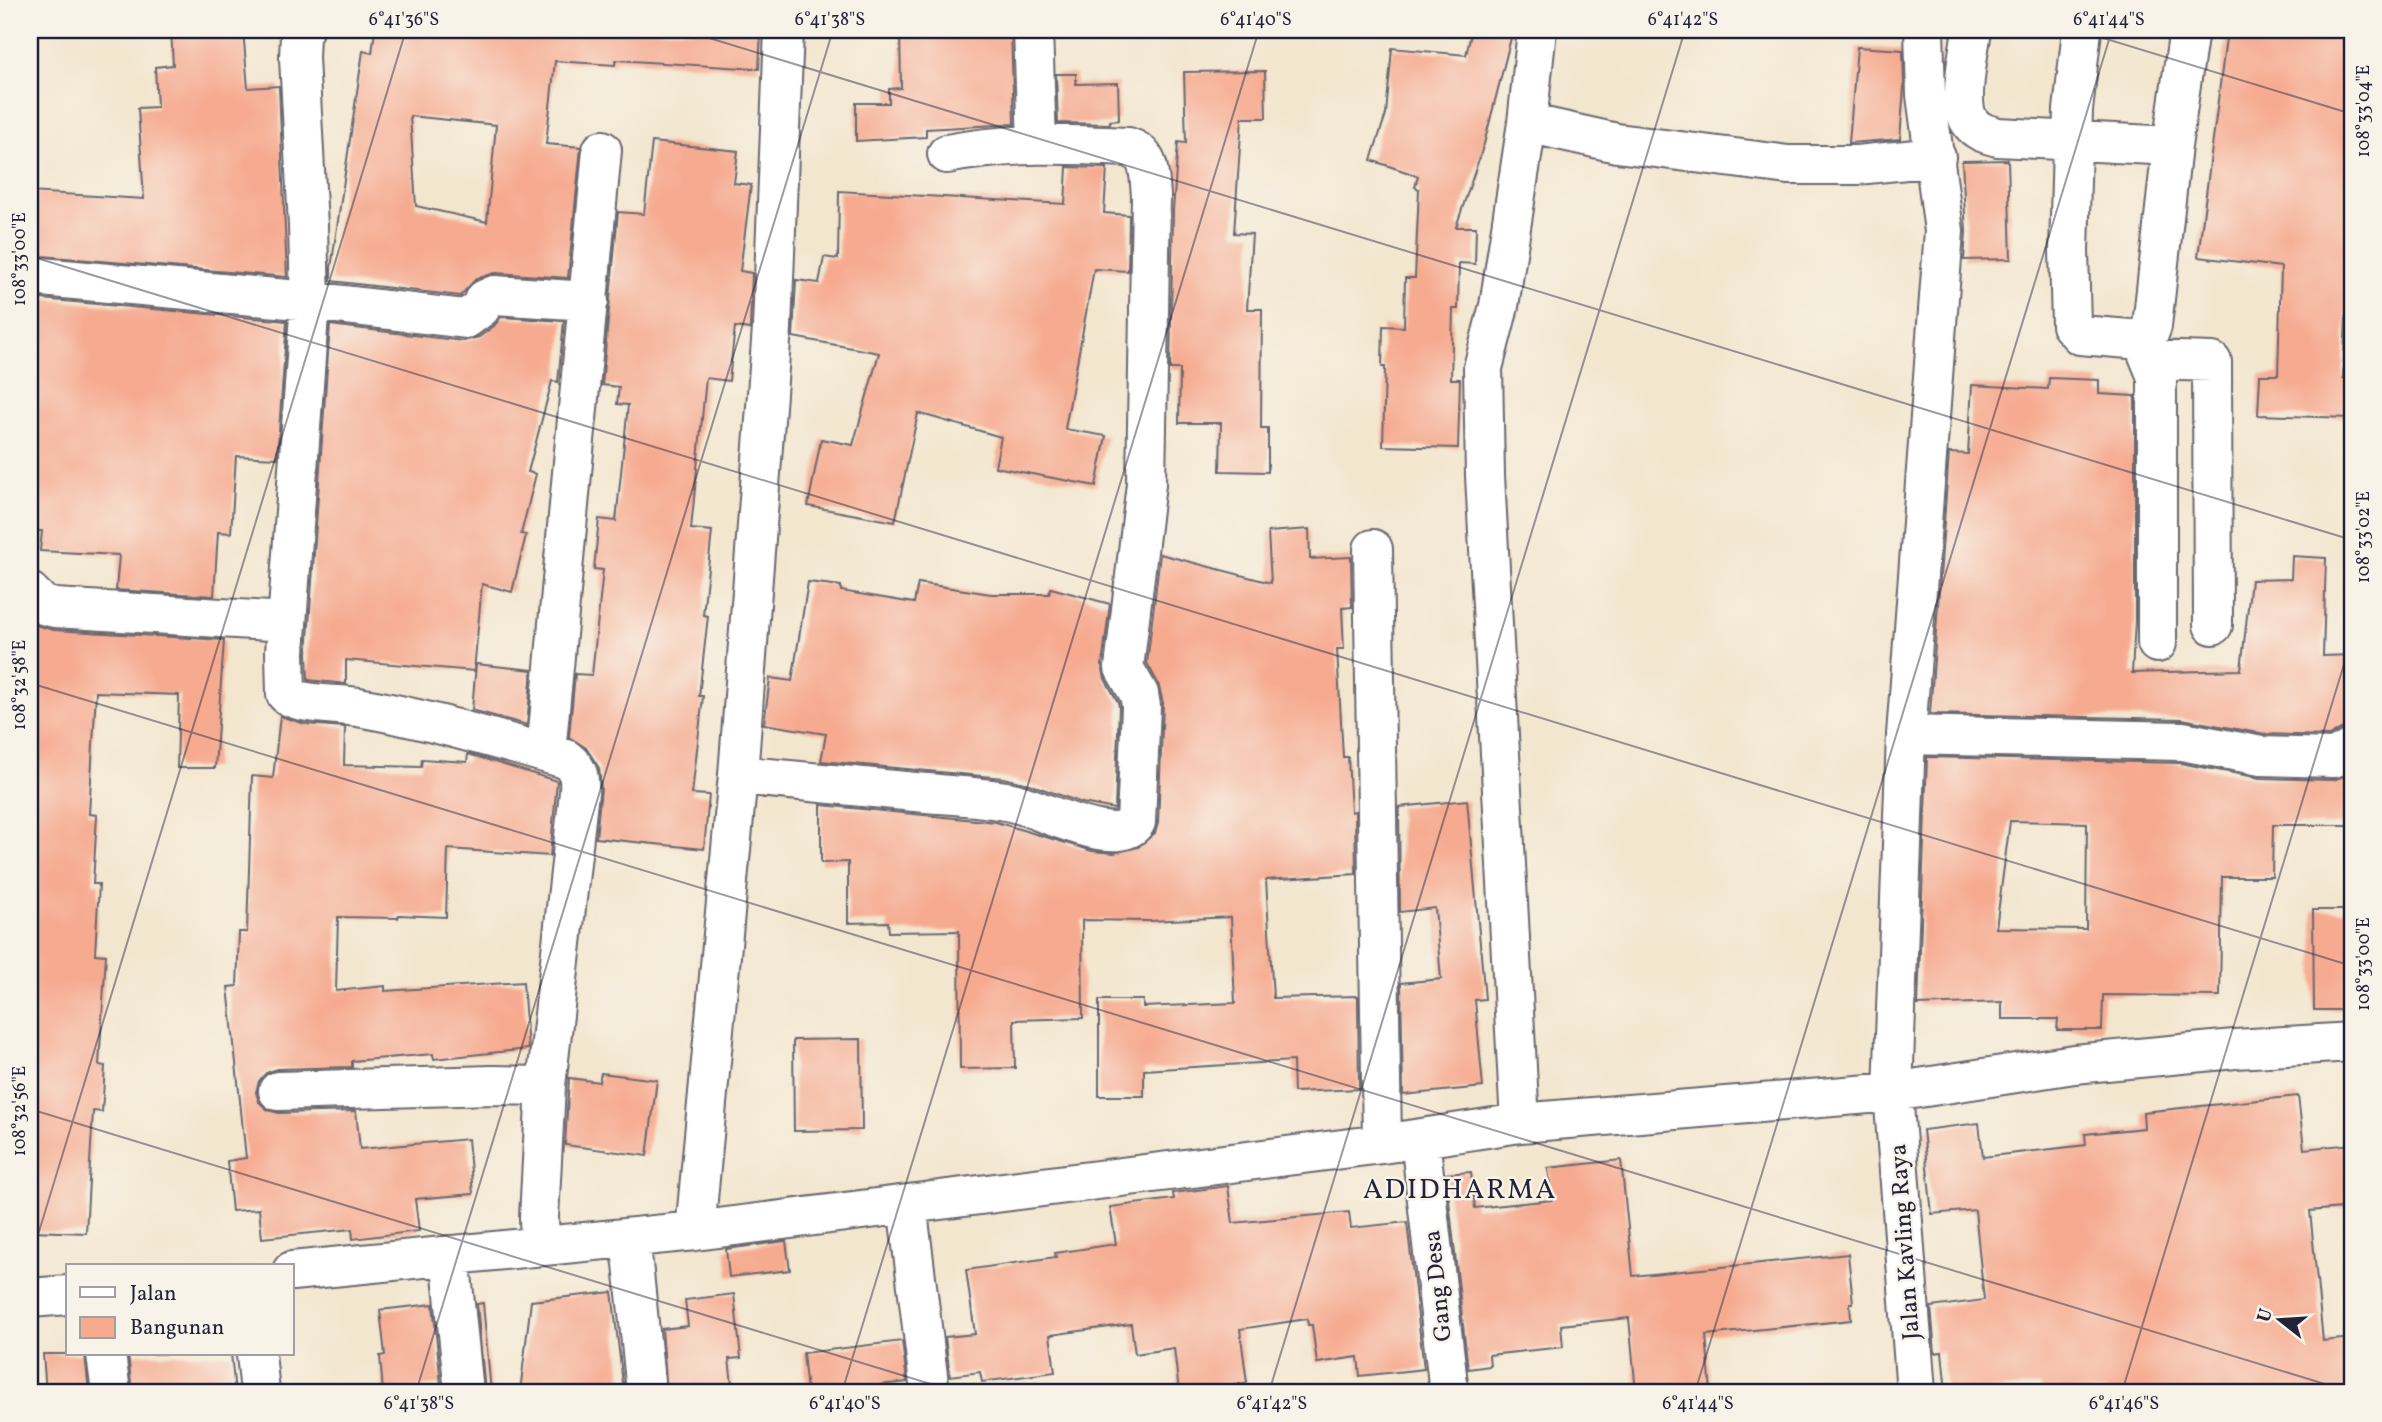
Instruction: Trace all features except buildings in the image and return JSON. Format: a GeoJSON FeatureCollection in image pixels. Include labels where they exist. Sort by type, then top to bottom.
{"type":"FeatureCollection","features":[{"type":"Feature","properties":{"kind":"street"},"geometry":{"type":"LineString","coordinates":[[303,30],[300,35],[299,58],[310,301],[287,622],[286,694],[291,699],[399,714],[546,753],[566,759],[576,766],[580,777],[546,1086],[540,1246]]}},
{"type":"Feature","properties":{"kind":"street"},"geometry":{"type":"LineString","coordinates":[[695,1231],[738,775],[772,328],[784,30]]}},
{"type":"Feature","properties":{"kind":"street"},"geometry":{"type":"LineString","coordinates":[[1033,30],[1037,144]]}},
{"type":"Feature","properties":{"kind":"street"},"geometry":{"type":"LineString","coordinates":[[1520,1123],[1485,476],[1483,368],[1499,306],[1527,123],[1537,30]]}},
{"type":"Feature","properties":{"kind":"street","name":"Jalan Kavling Raya"},"geometry":{"type":"LineString","coordinates":[[1916,1392],[1893,1092],[1906,735],[1944,231],[1926,95],[1924,30]]}},
{"type":"Feature","properties":{"kind":"street"},"geometry":{"type":"LineString","coordinates":[[1972,30],[1964,100],[1968,121],[1980,132],[1998,137],[2172,146]]}},
{"type":"Feature","properties":{"kind":"street"},"geometry":{"type":"LineString","coordinates":[[2082,30],[2073,110],[2069,251],[2071,325],[2080,335],[2212,362],[2213,625]]}},
{"type":"Feature","properties":{"kind":"street"},"geometry":{"type":"LineString","coordinates":[[2157,642],[2157,377],[2146,350],[2151,331],[2172,146],[2189,30]]}},
{"type":"Feature","properties":{"kind":"street"},"geometry":{"type":"LineString","coordinates":[[1527,123],[1617,143],[1788,165],[1857,165],[1936,157]]}},
{"type":"Feature","properties":{"kind":"street"},"geometry":{"type":"LineString","coordinates":[[738,775],[1012,802],[1087,828],[1124,831],[1136,822],[1141,706],[1139,694],[1124,668],[1146,484],[1151,196],[1148,167],[1145,157],[1138,150],[1128,147],[1037,144],[970,150],[947,155]]}},
{"type":"Feature","properties":{"kind":"street"},"geometry":{"type":"LineString","coordinates":[[546,753],[602,150]]}},
{"type":"Feature","properties":{"kind":"street"},"geometry":{"type":"LineString","coordinates":[[30,276],[310,301],[467,319],[481,308],[485,299],[494,295],[589,301]]}},
{"type":"Feature","properties":{"kind":"street"},"geometry":{"type":"LineString","coordinates":[[1373,549],[1382,1144]]}},
{"type":"Feature","properties":{"kind":"street"},"geometry":{"type":"LineString","coordinates":[[30,592],[43,605],[55,608],[287,622]]}},
{"type":"Feature","properties":{"kind":"street"},"geometry":{"type":"LineString","coordinates":[[1906,735],[2182,741],[2251,755],[2322,758],[2340,756],[2352,748]]}},
{"type":"Feature","properties":{"kind":"street"},"geometry":{"type":"LineString","coordinates":[[294,1271],[695,1231],[1382,1144],[1520,1123],[1893,1092],[2074,1065],[2235,1049],[2352,1042]]}},
{"type":"Feature","properties":{"kind":"street"},"geometry":{"type":"LineString","coordinates":[[278,1091],[546,1086]]}},
{"type":"Feature","properties":{"kind":"street","name":"Gang Desa"},"geometry":{"type":"LineString","coordinates":[[1420,1139],[1449,1392]]}},
{"type":"Feature","properties":{"kind":"street"},"geometry":{"type":"LineString","coordinates":[[908,1204],[930,1392]]}},
{"type":"Feature","properties":{"kind":"street"},"geometry":{"type":"LineString","coordinates":[[628,1238],[646,1392]]}},
{"type":"Feature","properties":{"kind":"street"},"geometry":{"type":"LineString","coordinates":[[450,1255],[464,1392]]}},
{"type":"Feature","properties":{"kind":"street"},"geometry":{"type":"LineString","coordinates":[[30,1298],[66,1295]]}},
{"type":"Feature","properties":{"kind":"street"},"geometry":{"type":"LineString","coordinates":[[106,1356],[111,1392]]}},
{"type":"Feature","properties":{"kind":"street"},"geometry":{"type":"LineString","coordinates":[[256,1356],[260,1392]]}},
{"type":"Feature","properties":{"kind":"district","name":"ADIDHARMA"},"geometry":{"type":"Point","coordinates":[1460,1188]}}]}
